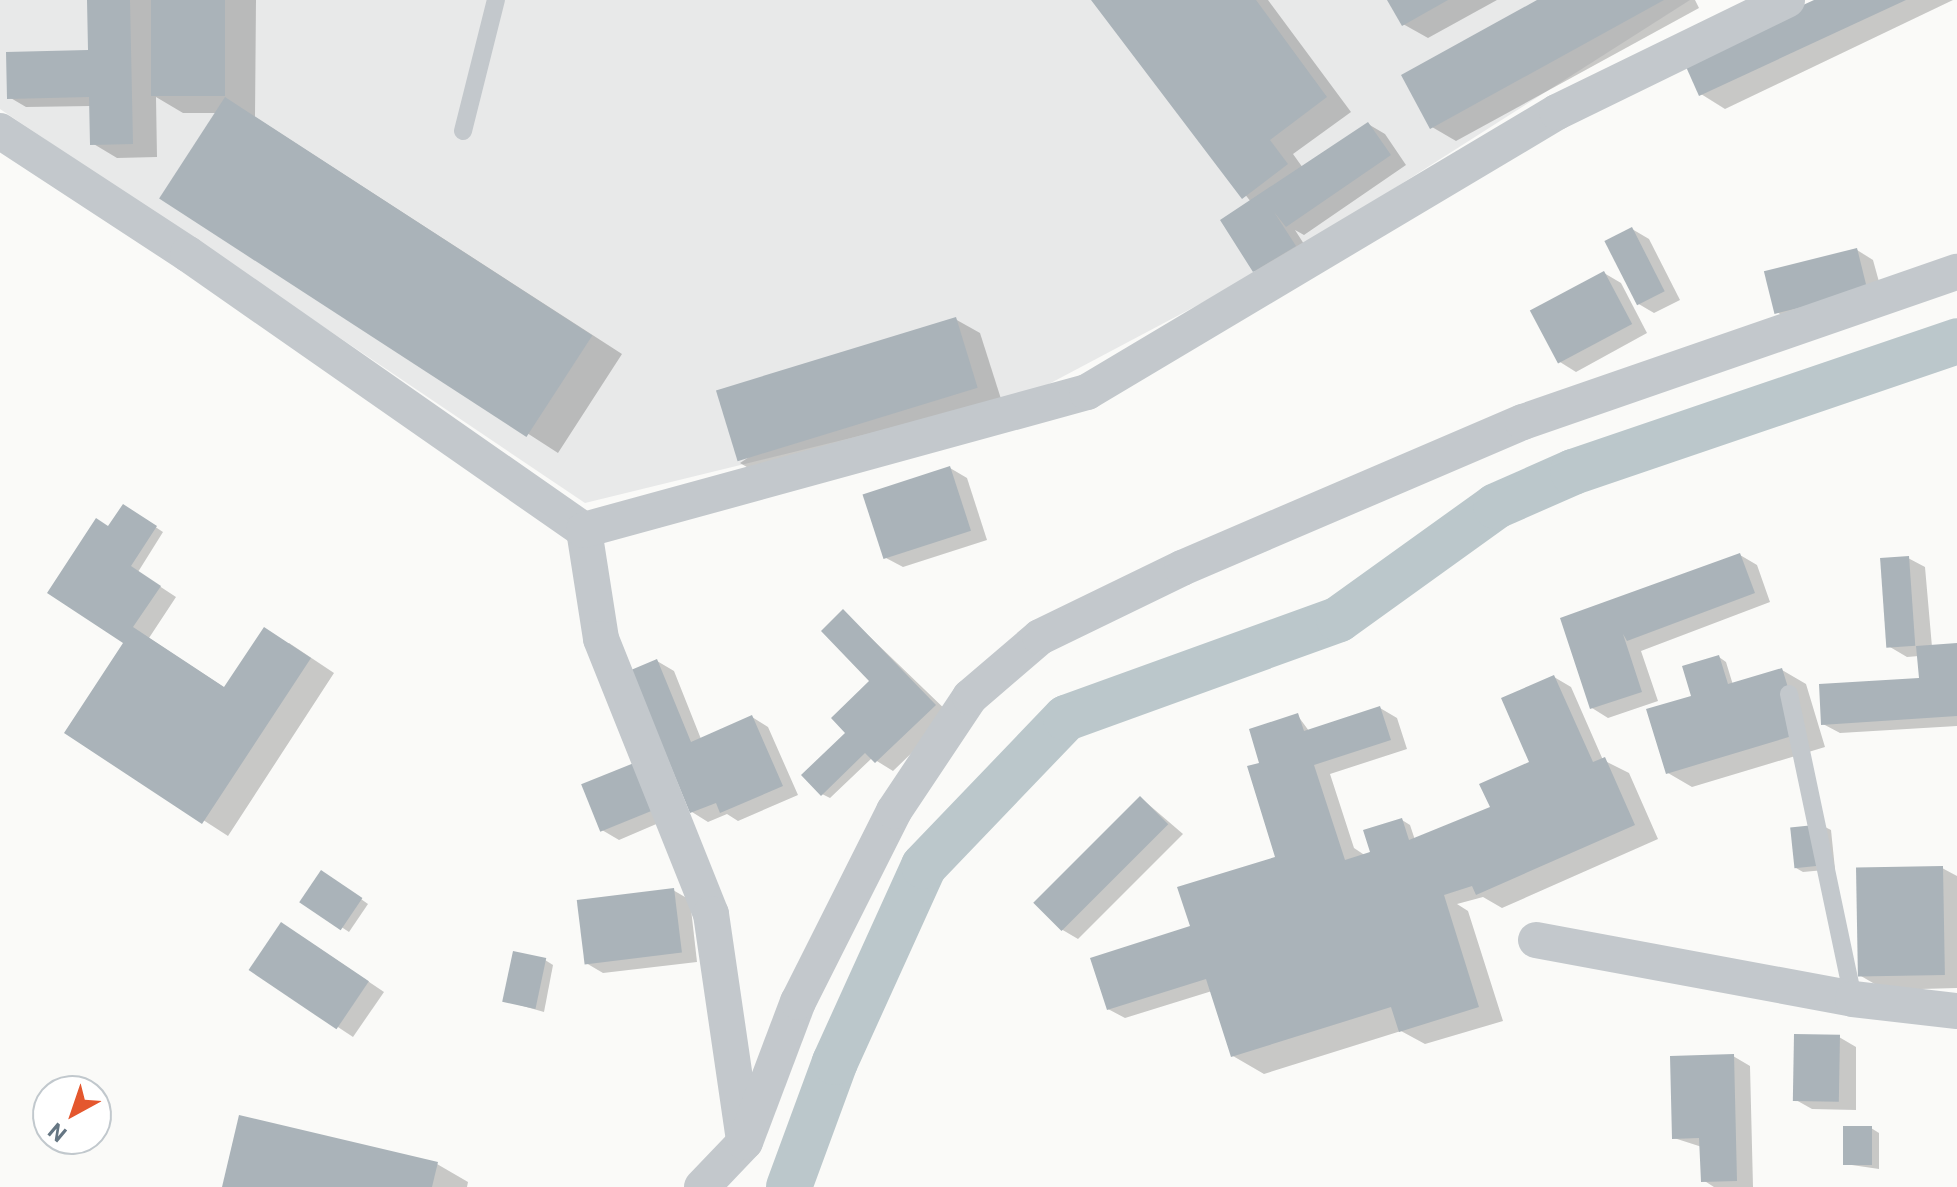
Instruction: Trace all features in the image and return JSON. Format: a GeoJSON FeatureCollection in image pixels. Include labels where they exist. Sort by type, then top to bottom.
{"type":"FeatureCollection","features":[{"type":"Feature","properties":{"kind":"street"},"geometry":{"type":"LineString","coordinates":[[584,530],[1087,392],[1557,112],[1787,0]]}},
{"type":"Feature","properties":{"kind":"street"},"geometry":{"type":"LineString","coordinates":[[0,131],[188,254],[584,530],[601,639],[711,914],[745,1142]]}},
{"type":"Feature","properties":{"kind":"street"},"geometry":{"type":"LineString","coordinates":[[702,1187],[745,1142],[798,1002],[894,811],[970,697],[1040,637],[1182,568],[1523,422],[1957,272]]}},
{"type":"Feature","properties":{"kind":"street"},"geometry":{"type":"LineString","coordinates":[[1536,940],[1853,999],[1957,1011]]}},
{"type":"Feature","properties":{"kind":"lane"},"geometry":{"type":"LineString","coordinates":[[463,131],[496,0]]}},
{"type":"Feature","properties":{"kind":"lane"},"geometry":{"type":"LineString","coordinates":[[1789,694],[1853,999]]}},
{"type":"Feature","properties":{"kind":"shaded area"},"geometry":{"type":"Polygon","coordinates":[[[0,0],[1690,0],[1277,263],[1030,394],[585,503],[0,109],[0,0]]]}},
{"type":"Feature","properties":{"kind":"building"},"geometry":{"type":"Polygon","coordinates":[[[87,0],[130,0],[133,144],[90,145],[89,97],[7,99],[6,52],[88,50],[87,0]]]}},
{"type":"Feature","properties":{"kind":"building"},"geometry":{"type":"Polygon","coordinates":[[[151,0],[225,0],[225,96],[151,96],[151,0]]]}},
{"type":"Feature","properties":{"kind":"building"},"geometry":{"type":"Polygon","coordinates":[[[1091,0],[1256,0],[1327,97],[1270,140],[1288,164],[1242,199],[1091,0]]]}},
{"type":"Feature","properties":{"kind":"building"},"geometry":{"type":"Polygon","coordinates":[[[1387,0],[1448,0],[1402,26],[1387,0]]]}},
{"type":"Feature","properties":{"kind":"building"},"geometry":{"type":"Polygon","coordinates":[[[1537,0],[1664,0],[1430,129],[1401,75],[1537,0]]]}},
{"type":"Feature","properties":{"kind":"building"},"geometry":{"type":"Polygon","coordinates":[[[1814,0],[1906,0],[1699,96],[1683,60],[1814,0]]]}},
{"type":"Feature","properties":{"kind":"building"},"geometry":{"type":"Polygon","coordinates":[[[225,97],[592,336],[526,437],[159,198],[225,97]]]}},
{"type":"Feature","properties":{"kind":"building"},"geometry":{"type":"Polygon","coordinates":[[[1368,122],[1391,155],[1286,227],[1274,212],[1296,246],[1253,272],[1220,220],[1368,122]]]}},
{"type":"Feature","properties":{"kind":"building"},"geometry":{"type":"Polygon","coordinates":[[[1632,227],[1665,291],[1637,305],[1604,241],[1632,227]]]}},
{"type":"Feature","properties":{"kind":"building"},"geometry":{"type":"Polygon","coordinates":[[[1857,248],[1868,291],[1774,314],[1764,271],[1857,248]]]}},
{"type":"Feature","properties":{"kind":"building"},"geometry":{"type":"Polygon","coordinates":[[[1604,271],[1632,324],[1558,363],[1530,310],[1604,271]]]}},
{"type":"Feature","properties":{"kind":"building"},"geometry":{"type":"Polygon","coordinates":[[[956,317],[978,388],[738,461],[716,390],[956,317]]]}},
{"type":"Feature","properties":{"kind":"building"},"geometry":{"type":"Polygon","coordinates":[[[950,466],[971,531],[884,559],[863,494],[950,466]]]}},
{"type":"Feature","properties":{"kind":"building"},"geometry":{"type":"Polygon","coordinates":[[[123,504],[157,526],[131,566],[161,586],[133,627],[224,687],[264,627],[311,658],[202,824],[64,733],[123,643],[47,593],[96,518],[108,526],[123,504]]]}},
{"type":"Feature","properties":{"kind":"building"},"geometry":{"type":"Polygon","coordinates":[[[1740,553],[1755,593],[1627,641],[1623,634],[1642,692],[1590,709],[1560,618],[1740,553]]]}},
{"type":"Feature","properties":{"kind":"building"},"geometry":{"type":"Polygon","coordinates":[[[1909,556],[1915,646],[1886,648],[1880,558],[1909,556]]]}},
{"type":"Feature","properties":{"kind":"building"},"geometry":{"type":"Polygon","coordinates":[[[843,609],[936,705],[875,763],[865,753],[821,796],[801,775],[845,733],[831,718],[869,681],[821,631],[843,609]]]}},
{"type":"Feature","properties":{"kind":"building"},"geometry":{"type":"Polygon","coordinates":[[[1957,643],[1957,716],[1821,725],[1819,684],[1919,678],[1916,646],[1957,643]]]}},
{"type":"Feature","properties":{"kind":"building"},"geometry":{"type":"Polygon","coordinates":[[[1719,655],[1728,684],[1782,668],[1802,733],[1666,774],[1646,709],[1691,696],[1682,666],[1719,655]]]}},
{"type":"Feature","properties":{"kind":"building"},"geometry":{"type":"Polygon","coordinates":[[[657,659],[691,742],[752,715],[783,786],[720,813],[716,803],[690,813],[631,670],[657,659]]]}},
{"type":"Feature","properties":{"kind":"building"},"geometry":{"type":"Polygon","coordinates":[[[1554,675],[1593,762],[1605,757],[1635,825],[1476,895],[1472,886],[1444,895],[1479,1007],[1399,1032],[1391,1007],[1231,1057],[1206,979],[1107,1010],[1090,958],[1190,926],[1177,887],[1275,857],[1247,766],[1259,763],[1249,729],[1298,713],[1304,731],[1380,706],[1391,740],[1314,765],[1345,860],[1370,852],[1363,830],[1402,818],[1409,840],[1490,807],[1479,784],[1529,762],[1501,698],[1554,675]]]}},
{"type":"Feature","properties":{"kind":"building"},"geometry":{"type":"Polygon","coordinates":[[[634,763],[653,810],[600,832],[581,784],[634,763]]]}},
{"type":"Feature","properties":{"kind":"building"},"geometry":{"type":"Polygon","coordinates":[[[1140,796],[1168,824],[1062,931],[1033,903],[1140,796]]]}},
{"type":"Feature","properties":{"kind":"building"},"geometry":{"type":"Polygon","coordinates":[[[1824,824],[1828,865],[1794,868],[1790,828],[1824,824]]]}},
{"type":"Feature","properties":{"kind":"building"},"geometry":{"type":"Polygon","coordinates":[[[1943,866],[1945,975],[1858,977],[1856,868],[1943,866]]]}},
{"type":"Feature","properties":{"kind":"building"},"geometry":{"type":"Polygon","coordinates":[[[321,870],[362,898],[341,930],[299,902],[321,870]]]}},
{"type":"Feature","properties":{"kind":"building"},"geometry":{"type":"Polygon","coordinates":[[[674,888],[682,953],[585,964],[577,900],[674,888]]]}},
{"type":"Feature","properties":{"kind":"building"},"geometry":{"type":"Polygon","coordinates":[[[281,922],[369,981],[336,1029],[249,970],[281,922]]]}},
{"type":"Feature","properties":{"kind":"building"},"geometry":{"type":"Polygon","coordinates":[[[513,951],[546,958],[535,1009],[502,1002],[513,951]]]}},
{"type":"Feature","properties":{"kind":"building"},"geometry":{"type":"Polygon","coordinates":[[[1794,1034],[1840,1035],[1839,1102],[1793,1101],[1794,1034]]]}},
{"type":"Feature","properties":{"kind":"building"},"geometry":{"type":"Polygon","coordinates":[[[1734,1054],[1737,1181],[1701,1182],[1699,1138],[1672,1139],[1670,1056],[1734,1054]]]}},
{"type":"Feature","properties":{"kind":"building"},"geometry":{"type":"Polygon","coordinates":[[[239,1115],[438,1162],[432,1187],[222,1187],[239,1115]]]}},
{"type":"Feature","properties":{"kind":"building"},"geometry":{"type":"Polygon","coordinates":[[[1843,1126],[1872,1126],[1872,1165],[1843,1165],[1843,1126]]]}},
{"type":"Feature","properties":{"kind":"waterway"},"geometry":{"type":"LineString","coordinates":[[789,1187],[835,1062],[924,866],[1066,718],[1339,619],[1496,506],[1573,472],[1957,341]]}}]}
